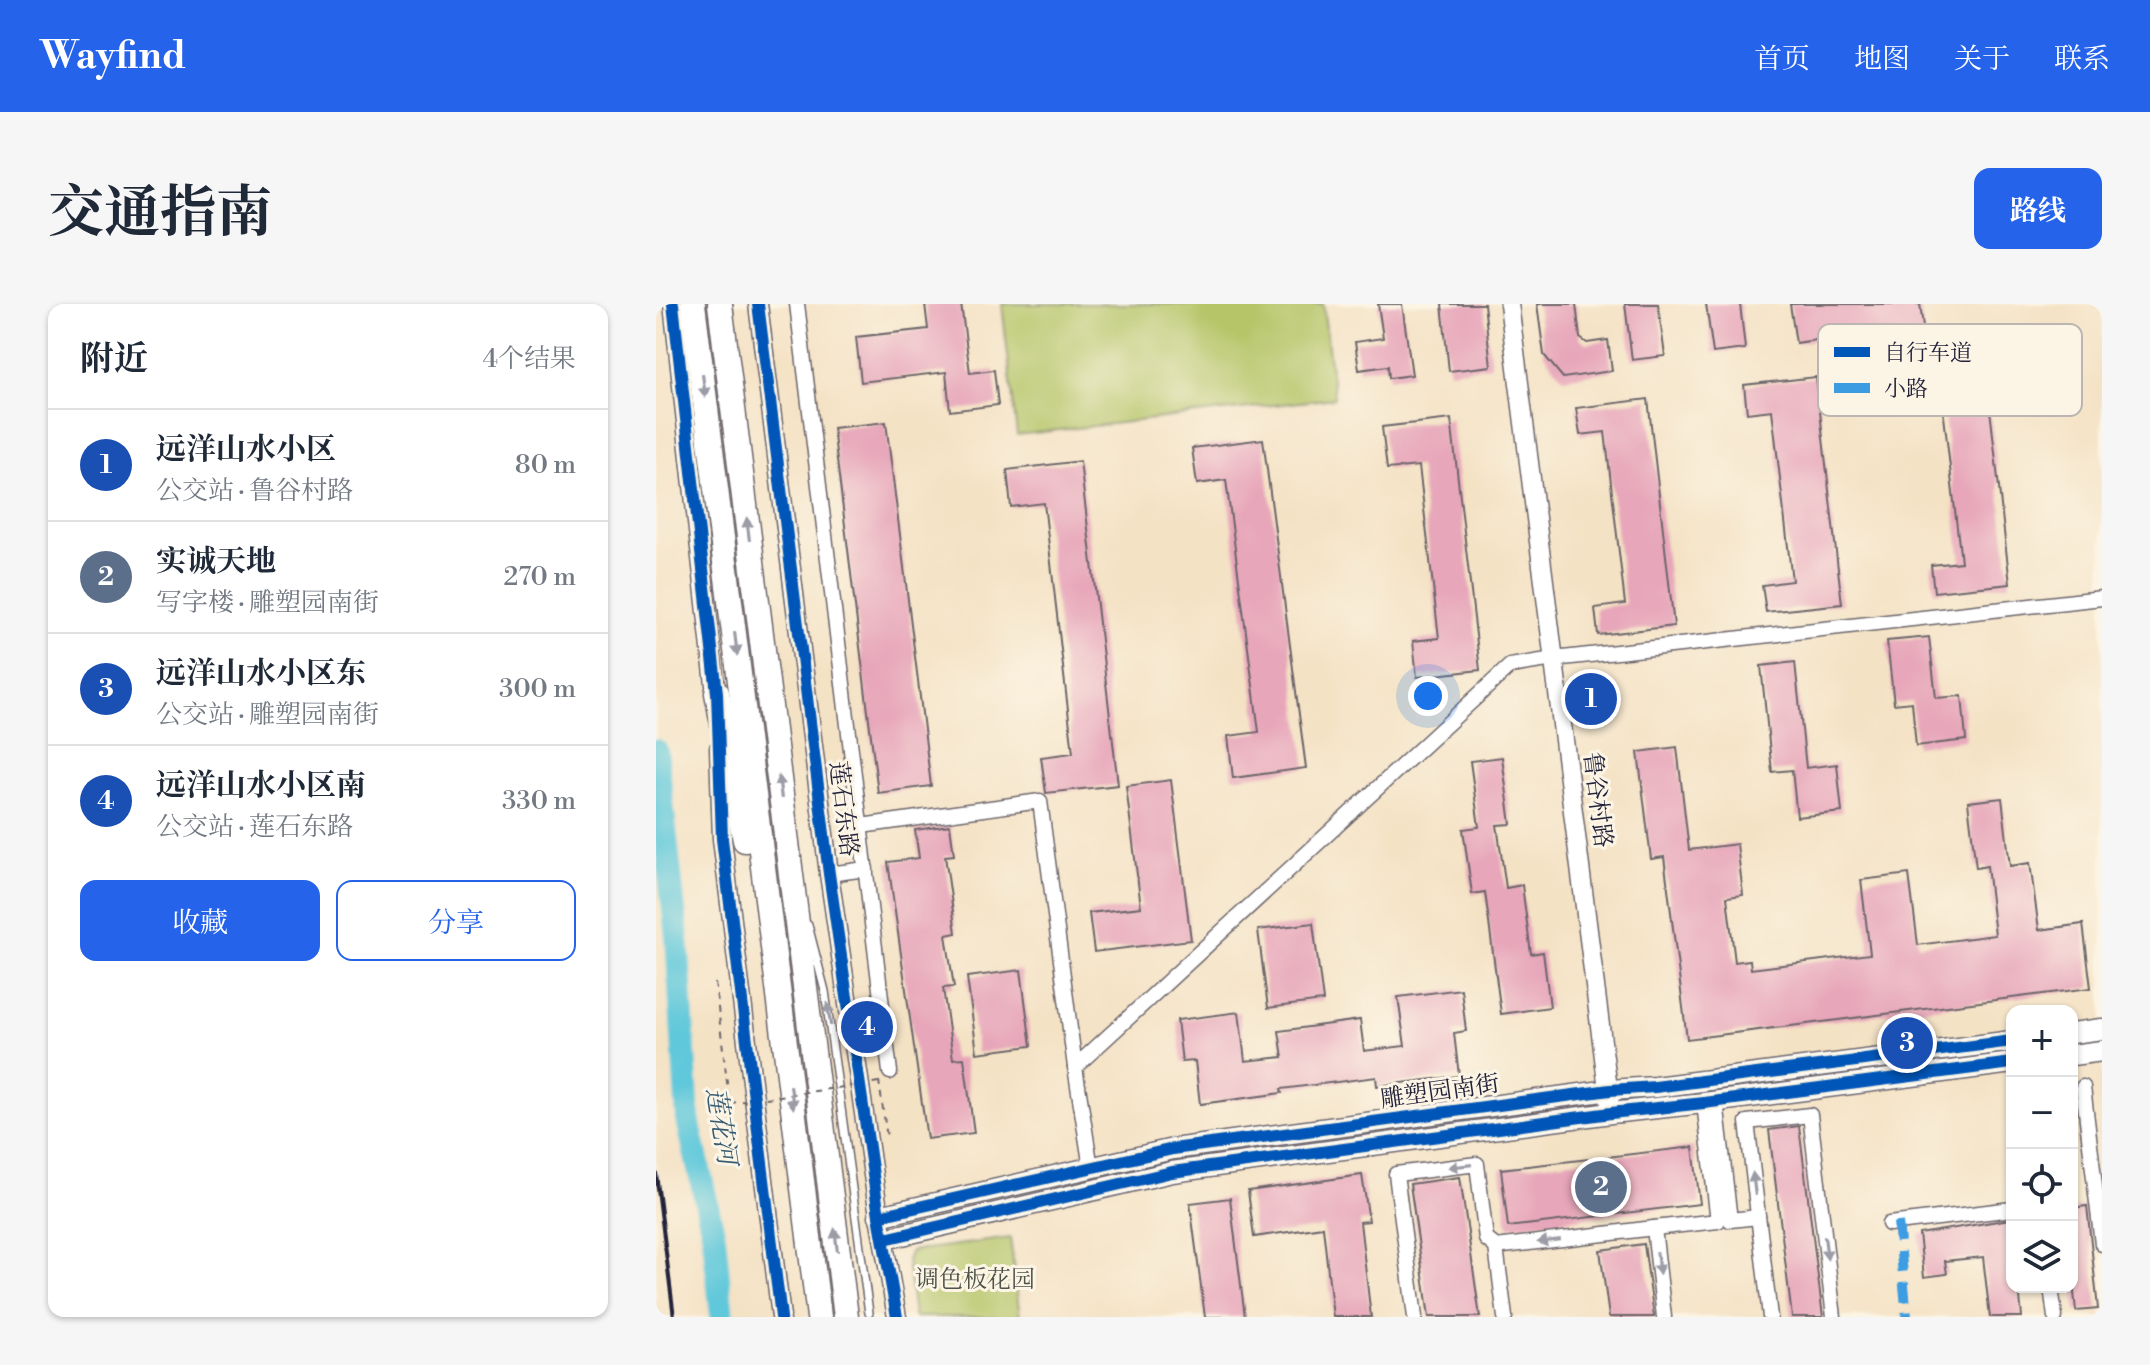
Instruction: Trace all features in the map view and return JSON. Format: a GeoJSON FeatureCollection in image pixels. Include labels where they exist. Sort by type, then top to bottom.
{"type":"FeatureCollection","features":[{"type":"Feature","properties":{"kind":"highway"},"geometry":{"type":"LineString","coordinates":[[720,304],[787,841],[858,1315]]}},
{"type":"Feature","properties":{"kind":"highway"},"geometry":{"type":"LineString","coordinates":[[687,306],[819,1317]]}},
{"type":"Feature","properties":{"kind":"highway"},"geometry":{"type":"LineString","coordinates":[[717,693],[788,1062]]}},
{"type":"Feature","properties":{"kind":"main road"},"geometry":{"type":"LineString","coordinates":[[2078,1032],[2102,1029]]}},
{"type":"Feature","properties":{"kind":"main road","name":"雕塑园南街"},"geometry":{"type":"LineString","coordinates":[[879,1216],[1173,1149],[1610,1090],[1655,1087],[2006,1042]]}},
{"type":"Feature","properties":{"kind":"main road"},"geometry":{"type":"LineString","coordinates":[[2078,1054],[2102,1051]]}},
{"type":"Feature","properties":{"kind":"main road","name":"雕塑园南街"},"geometry":{"type":"LineString","coordinates":[[885,1239],[1172,1172],[2006,1064]]}},
{"type":"Feature","properties":{"kind":"street","name":"莲石东路"},"geometry":{"type":"LineString","coordinates":[[758,304],[829,874],[879,1216],[897,1317]]}},
{"type":"Feature","properties":{"kind":"street"},"geometry":{"type":"LineString","coordinates":[[797,304],[866,869],[885,1077]]}},
{"type":"Feature","properties":{"kind":"street","name":"鲁谷村路"},"geometry":{"type":"LineString","coordinates":[[1509,304],[1611,1113]]}},
{"type":"Feature","properties":{"kind":"street"},"geometry":{"type":"LineString","coordinates":[[687,306],[717,693],[722,839],[781,1317]]}},
{"type":"Feature","properties":{"kind":"street"},"geometry":{"type":"LineString","coordinates":[[1075,1067],[1510,666],[2102,598]]}},
{"type":"Feature","properties":{"kind":"street"},"geometry":{"type":"LineString","coordinates":[[861,826],[1040,801],[1091,1168]]}},
{"type":"Feature","properties":{"kind":"street"},"geometry":{"type":"LineString","coordinates":[[829,874],[866,869]]}},
{"type":"Feature","properties":{"kind":"street"},"geometry":{"type":"LineString","coordinates":[[2083,1087],[2102,1244]]}},
{"type":"Feature","properties":{"kind":"street"},"geometry":{"type":"LineString","coordinates":[[1710,1102],[1724,1220]]}},
{"type":"Feature","properties":{"kind":"street"},"geometry":{"type":"LineString","coordinates":[[1770,1317],[1747,1122],[1810,1115],[1834,1317]]}},
{"type":"Feature","properties":{"kind":"street"},"geometry":{"type":"LineString","coordinates":[[1415,1317],[1396,1174],[1477,1164],[1486,1239],[1496,1247],[1505,1317]]}},
{"type":"Feature","properties":{"kind":"street"},"geometry":{"type":"LineString","coordinates":[[1889,1224],[2006,1210]]}},
{"type":"Feature","properties":{"kind":"street"},"geometry":{"type":"LineString","coordinates":[[1496,1247],[1758,1217]]}},
{"type":"Feature","properties":{"kind":"street"},"geometry":{"type":"LineString","coordinates":[[1654,1228],[1664,1317]]}},
{"type":"Feature","properties":{"kind":"street"},"geometry":{"type":"LineString","coordinates":[[2052,1293],[2055,1317]]}},
{"type":"Feature","properties":{"kind":"path"},"geometry":{"type":"LineString","coordinates":[[715,983],[735,1148]]}},
{"type":"Feature","properties":{"kind":"path"},"geometry":{"type":"LineString","coordinates":[[730,1103],[885,1077]]}},
{"type":"Feature","properties":{"kind":"green space"},"geometry":{"type":"Polygon","coordinates":[[[1002,304],[1323,304],[1334,398],[1017,435],[1002,304]]]}},
{"type":"Feature","properties":{"kind":"green space","name":"调色板花园"},"geometry":{"type":"Polygon","coordinates":[[[1010,1238],[1020,1317],[914,1317],[907,1260],[911,1251],[1010,1238]]]}},
{"type":"Feature","properties":{"kind":"building"},"geometry":{"type":"Polygon","coordinates":[[[925,304],[961,304],[970,373],[994,370],[998,405],[950,411],[946,372],[861,382],[856,337],[928,329],[925,304]]]}},
{"type":"Feature","properties":{"kind":"building"},"geometry":{"type":"Polygon","coordinates":[[[1378,304],[1402,304],[1412,375],[1389,378],[1388,366],[1359,370],[1355,342],[1383,338],[1378,304]]]}},
{"type":"Feature","properties":{"kind":"building"},"geometry":{"type":"Polygon","coordinates":[[[1442,304],[1484,304],[1491,366],[1449,371],[1442,304]]]}},
{"type":"Feature","properties":{"kind":"building"},"geometry":{"type":"Polygon","coordinates":[[[1537,304],[1576,304],[1580,338],[1587,343],[1608,340],[1612,371],[1563,378],[1544,355],[1537,304]]]}},
{"type":"Feature","properties":{"kind":"building"},"geometry":{"type":"Polygon","coordinates":[[[1625,304],[1658,304],[1665,356],[1632,360],[1625,304]]]}},
{"type":"Feature","properties":{"kind":"building"},"geometry":{"type":"Polygon","coordinates":[[[1706,304],[1740,304],[1745,349],[1713,353],[1706,304]]]}},
{"type":"Feature","properties":{"kind":"building"},"geometry":{"type":"Polygon","coordinates":[[[1790,304],[1920,304],[1923,324],[1818,324],[1818,340],[1796,343],[1790,304]]]}},
{"type":"Feature","properties":{"kind":"building"},"geometry":{"type":"Polygon","coordinates":[[[1816,377],[1818,416],[1820,416],[1842,604],[1766,612],[1762,585],[1792,581],[1772,410],[1747,413],[1744,385],[1816,377]]]}},
{"type":"Feature","properties":{"kind":"building"},"geometry":{"type":"Polygon","coordinates":[[[1648,399],[1674,626],[1598,635],[1595,608],[1625,604],[1605,432],[1580,435],[1576,408],[1648,399]]]}},
{"type":"Feature","properties":{"kind":"building"},"geometry":{"type":"Polygon","coordinates":[[[1944,416],[1991,416],[2010,584],[1934,592],[1931,565],[1961,562],[1944,416]]]}},
{"type":"Feature","properties":{"kind":"building"},"geometry":{"type":"Polygon","coordinates":[[[1451,419],[1480,670],[1417,677],[1413,641],[1439,638],[1419,466],[1387,469],[1382,427],[1451,419]]]}},
{"type":"Feature","properties":{"kind":"building"},"geometry":{"type":"Polygon","coordinates":[[[886,422],[931,786],[878,793],[833,428],[886,422]]]}},
{"type":"Feature","properties":{"kind":"building"},"geometry":{"type":"Polygon","coordinates":[[[1263,439],[1306,768],[1233,778],[1228,736],[1259,732],[1226,480],[1197,484],[1192,448],[1263,439]]]}},
{"type":"Feature","properties":{"kind":"building"},"geometry":{"type":"Polygon","coordinates":[[[1080,461],[1118,785],[1046,793],[1041,757],[1073,753],[1044,503],[1011,507],[1007,470],[1080,461]]]}},
{"type":"Feature","properties":{"kind":"building"},"geometry":{"type":"Polygon","coordinates":[[[1929,637],[1936,698],[1962,696],[1966,740],[1916,746],[1912,702],[1894,704],[1887,641],[1929,637]]]}},
{"type":"Feature","properties":{"kind":"building"},"geometry":{"type":"Polygon","coordinates":[[[1795,662],[1806,768],[1837,764],[1842,812],[1797,817],[1792,770],[1772,772],[1761,666],[1795,662]]]}},
{"type":"Feature","properties":{"kind":"building"},"geometry":{"type":"Polygon","coordinates":[[[1677,747],[1689,850],[1737,844],[1743,895],[1727,897],[1735,962],[1750,960],[1751,969],[1870,954],[1861,880],[1909,874],[1918,945],[1995,935],[1987,866],[1976,868],[1968,802],[2002,798],[2010,866],[2030,863],[2039,930],[2083,924],[2091,988],[1687,1039],[1664,857],[1651,859],[1638,752],[1677,747]]]}},
{"type":"Feature","properties":{"kind":"building"},"geometry":{"type":"Polygon","coordinates":[[[1502,757],[1511,824],[1497,825],[1506,888],[1522,885],[1531,954],[1543,952],[1550,1007],[1501,1014],[1485,892],[1472,894],[1463,829],[1479,827],[1470,761],[1502,757]]]}},
{"type":"Feature","properties":{"kind":"building"},"geometry":{"type":"Polygon","coordinates":[[[1171,780],[1191,940],[1094,952],[1089,913],[1141,907],[1126,786],[1171,780]]]}},
{"type":"Feature","properties":{"kind":"building"},"geometry":{"type":"Polygon","coordinates":[[[950,825],[954,855],[945,856],[956,933],[946,935],[954,987],[943,988],[953,1059],[964,1058],[974,1133],[927,1139],[888,862],[919,858],[915,830],[950,825]]]}},
{"type":"Feature","properties":{"kind":"building"},"geometry":{"type":"Polygon","coordinates":[[[1313,923],[1323,1001],[1268,1008],[1258,930],[1313,923]]]}},
{"type":"Feature","properties":{"kind":"building"},"geometry":{"type":"Polygon","coordinates":[[[1021,970],[1031,1046],[977,1053],[967,977],[1021,970]]]}},
{"type":"Feature","properties":{"kind":"building"},"geometry":{"type":"Polygon","coordinates":[[[1461,989],[1466,1031],[1454,1033],[1459,1076],[1377,1086],[1376,1077],[1281,1089],[1282,1093],[1200,1104],[1195,1061],[1182,1062],[1177,1020],[1239,1012],[1245,1061],[1283,1057],[1279,1031],[1360,1020],[1364,1051],[1405,1046],[1398,997],[1461,989]]]}},
{"type":"Feature","properties":{"kind":"building"},"geometry":{"type":"Polygon","coordinates":[[[1799,1126],[1823,1317],[1792,1317],[1769,1130],[1799,1126]]]}},
{"type":"Feature","properties":{"kind":"building"},"geometry":{"type":"Polygon","coordinates":[[[1693,1147],[1700,1204],[1508,1227],[1501,1169],[1693,1147]]]}},
{"type":"Feature","properties":{"kind":"building"},"geometry":{"type":"Polygon","coordinates":[[[1362,1175],[1369,1221],[1360,1222],[1371,1317],[1333,1317],[1323,1227],[1254,1237],[1248,1191],[1362,1175]]]}},
{"type":"Feature","properties":{"kind":"building"},"geometry":{"type":"Polygon","coordinates":[[[1460,1177],[1480,1317],[1429,1317],[1410,1184],[1460,1177]]]}},
{"type":"Feature","properties":{"kind":"building"},"geometry":{"type":"Polygon","coordinates":[[[1230,1198],[1245,1317],[1205,1317],[1190,1203],[1230,1198]]]}},
{"type":"Feature","properties":{"kind":"building"},"geometry":{"type":"Polygon","coordinates":[[[2087,1206],[2098,1309],[2076,1311],[2074,1293],[2078,1293],[2078,1207],[2087,1206]]]}},
{"type":"Feature","properties":{"kind":"building"},"geometry":{"type":"Polygon","coordinates":[[[2006,1220],[2006,1293],[2020,1293],[2022,1317],[1990,1317],[1983,1257],[1945,1261],[1947,1274],[1924,1277],[1919,1234],[2006,1220]]]}},
{"type":"Feature","properties":{"kind":"building"},"geometry":{"type":"Polygon","coordinates":[[[1644,1244],[1654,1317],[1609,1317],[1600,1250],[1644,1244]]]}},
{"type":"Feature","properties":{"kind":"waterway","name":"莲花河"},"geometry":{"type":"LineString","coordinates":[[656,751],[677,937],[688,1120],[714,1237],[722,1317]]}},
{"type":"Feature","properties":{"kind":"railway"},"geometry":{"type":"LineString","coordinates":[[656,1173],[674,1317]]}},
{"type":"Feature","properties":{"kind":"marked path"},"geometry":{"type":"LineString","coordinates":[[1898,1222],[1907,1317]]}},
{"type":"Feature","properties":{"kind":"cycle path"},"geometry":{"type":"LineString","coordinates":[[673,304],[717,693],[722,839],[781,1317]]}},
{"type":"Feature","properties":{"kind":"cycle path"},"geometry":{"type":"LineString","coordinates":[[758,304],[829,874],[879,1216],[897,1317]]}},
{"type":"Feature","properties":{"kind":"cycle path"},"geometry":{"type":"LineString","coordinates":[[879,1216],[1173,1149],[1610,1090],[1655,1087],[2006,1042]]}},
{"type":"Feature","properties":{"kind":"cycle path"},"geometry":{"type":"LineString","coordinates":[[885,1239],[1172,1172],[2006,1064]]}},
{"type":"Feature","properties":{"kind":"place","name":"远洋山水小区"},"geometry":{"type":"Point","coordinates":[1591,699]}},
{"type":"Feature","properties":{"kind":"place","name":"远洋山水小区南"},"geometry":{"type":"Point","coordinates":[867,1027]}},
{"type":"Feature","properties":{"kind":"place","name":"远洋山水小区东"},"geometry":{"type":"Point","coordinates":[1907,1043]}},
{"type":"Feature","properties":{"kind":"place","name":"实诚天地"},"geometry":{"type":"Point","coordinates":[1601,1187]}}]}
